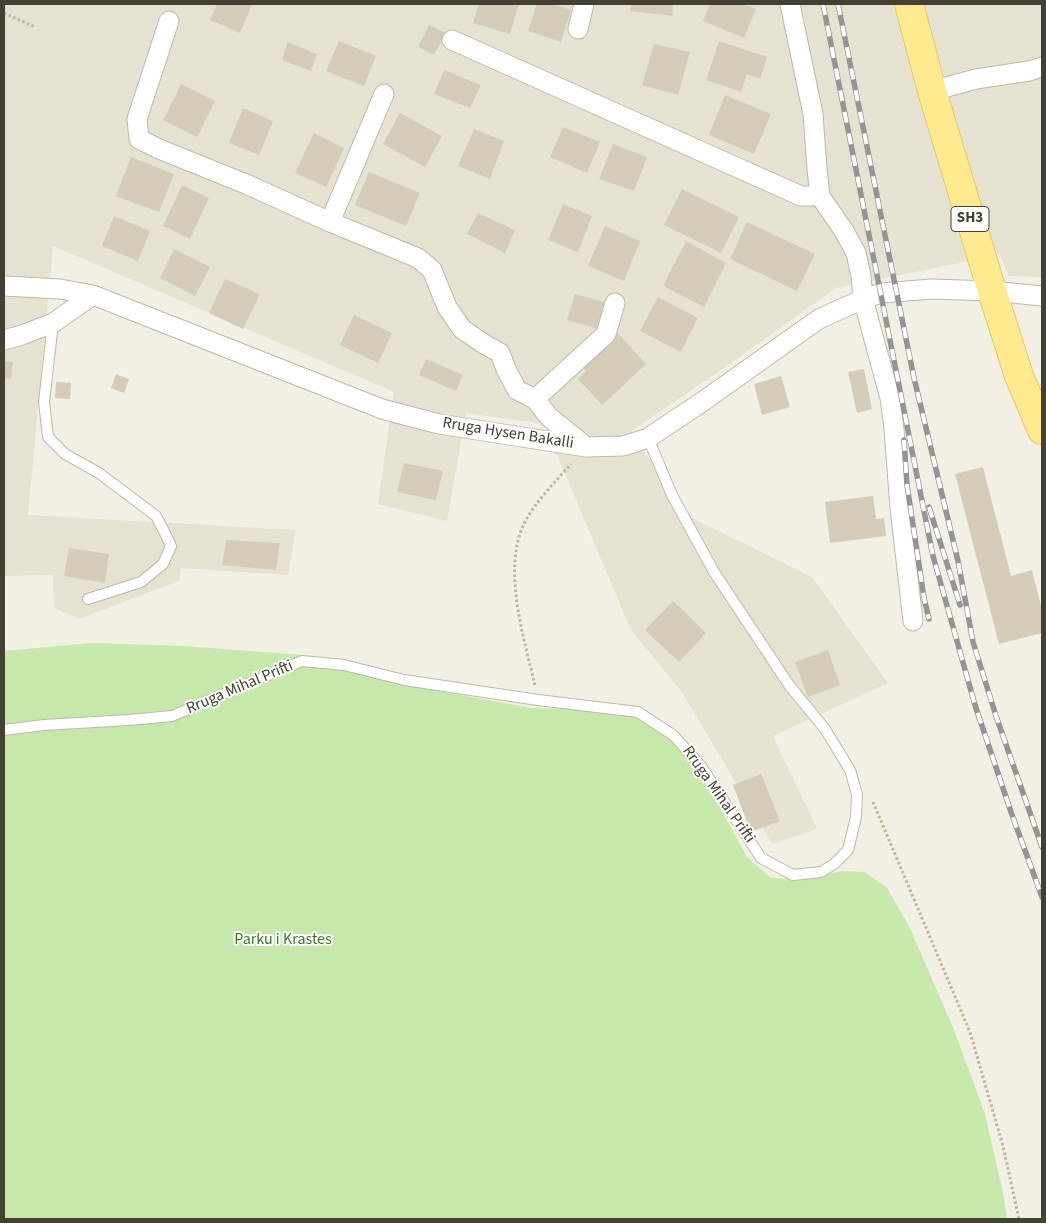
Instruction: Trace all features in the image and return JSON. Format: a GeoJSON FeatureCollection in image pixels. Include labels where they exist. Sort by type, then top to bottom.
{"type":"FeatureCollection","features":[{"type":"Feature","properties":{"kind":"main road","name":"SH3"},"geometry":{"type":"LineString","coordinates":[[909,4],[932,91],[992,291],[1019,376],[1042,430]]}},
{"type":"Feature","properties":{"kind":"street"},"geometry":{"type":"LineString","coordinates":[[578,30],[584,4]]}},
{"type":"Feature","properties":{"kind":"street"},"geometry":{"type":"LineString","coordinates":[[790,4],[813,114],[820,196],[856,253],[864,298],[890,398],[900,508],[914,621]]}},
{"type":"Feature","properties":{"kind":"street"},"geometry":{"type":"LineString","coordinates":[[169,22],[137,119],[139,138],[159,149],[418,258],[432,270],[447,307],[462,329],[500,353],[517,390],[536,400],[549,417],[586,446]]}},
{"type":"Feature","properties":{"kind":"street"},"geometry":{"type":"LineString","coordinates":[[452,40],[801,196],[820,196]]}},
{"type":"Feature","properties":{"kind":"street"},"geometry":{"type":"LineString","coordinates":[[932,91],[1042,67]]}},
{"type":"Feature","properties":{"kind":"street"},"geometry":{"type":"LineString","coordinates":[[330,222],[384,94]]}},
{"type":"Feature","properties":{"kind":"street","name":"Rruga Hysen Bakalli"},"geometry":{"type":"LineString","coordinates":[[4,286],[60,289],[93,295],[382,409],[439,424],[586,446],[623,446],[648,438],[819,319],[864,298],[881,293],[932,289],[992,291],[1042,296]]}},
{"type":"Feature","properties":{"kind":"street"},"geometry":{"type":"LineString","coordinates":[[4,340],[54,322],[93,295]]}},
{"type":"Feature","properties":{"kind":"street"},"geometry":{"type":"LineString","coordinates":[[536,400],[606,334],[615,303]]}},
{"type":"Feature","properties":{"kind":"lane"},"geometry":{"type":"LineString","coordinates":[[54,322],[44,402],[48,437],[64,454],[99,473],[156,516],[171,546],[163,564],[141,582],[88,599]]}},
{"type":"Feature","properties":{"kind":"lane","name":"Rruga Mihal Prifti"},"geometry":{"type":"LineString","coordinates":[[4,730],[44,725],[172,716],[302,661],[344,664],[404,680],[538,700],[638,712],[673,735],[701,766],[762,858],[793,875],[821,872],[834,864],[848,850],[856,817],[856,794],[850,770],[825,728],[789,685],[714,572],[672,495],[648,438]]}},
{"type":"Feature","properties":{"kind":"path"},"geometry":{"type":"LineString","coordinates":[[4,14],[35,27]]}},
{"type":"Feature","properties":{"kind":"path"},"geometry":{"type":"LineString","coordinates":[[538,700],[517,608],[514,568],[517,545],[524,524],[539,500],[586,446]]}},
{"type":"Feature","properties":{"kind":"path"},"geometry":{"type":"LineString","coordinates":[[870,794],[970,1032],[1003,1146],[1019,1219]]}},
{"type":"Feature","properties":{"kind":"shaded area"},"geometry":{"type":"Polygon","coordinates":[[[4,4],[1042,4],[1042,277],[1009,276],[1000,255],[836,288],[630,432],[692,518],[812,577],[888,683],[773,736],[817,829],[772,844],[682,692],[631,630],[544,424],[466,413],[447,521],[378,504],[394,392],[53,246],[28,515],[296,530],[288,575],[181,568],[179,581],[79,619],[54,608],[53,575],[4,576],[4,4]]]}},
{"type":"Feature","properties":{"kind":"green space","name":"Parku i Krastes"},"geometry":{"type":"Polygon","coordinates":[[[92,643],[183,646],[303,655],[405,685],[532,708],[607,710],[638,718],[671,739],[698,766],[747,857],[771,878],[802,879],[843,871],[865,872],[887,888],[910,928],[954,1030],[985,1114],[1007,1219],[4,1219],[4,651],[92,643]]]}},
{"type":"Feature","properties":{"kind":"building"},"geometry":{"type":"Polygon","coordinates":[[[217,4],[252,4],[240,33],[210,20],[217,4]]]}},
{"type":"Feature","properties":{"kind":"building"},"geometry":{"type":"Polygon","coordinates":[[[479,4],[519,4],[510,34],[473,23],[479,4]]]}},
{"type":"Feature","properties":{"kind":"building"},"geometry":{"type":"Polygon","coordinates":[[[537,4],[553,4],[571,10],[561,42],[528,31],[537,4]]]}},
{"type":"Feature","properties":{"kind":"building"},"geometry":{"type":"Polygon","coordinates":[[[631,4],[673,4],[672,16],[630,11],[631,4]]]}},
{"type":"Feature","properties":{"kind":"building"},"geometry":{"type":"Polygon","coordinates":[[[710,4],[742,4],[756,9],[744,38],[703,21],[710,4]]]}},
{"type":"Feature","properties":{"kind":"building"},"geometry":{"type":"Polygon","coordinates":[[[429,25],[446,33],[434,55],[418,47],[429,25]]]}},
{"type":"Feature","properties":{"kind":"building"},"geometry":{"type":"Polygon","coordinates":[[[339,41],[376,56],[364,86],[326,71],[339,41]]]}},
{"type":"Feature","properties":{"kind":"building"},"geometry":{"type":"Polygon","coordinates":[[[719,41],[767,57],[760,79],[747,74],[741,92],[706,80],[719,41]]]}},
{"type":"Feature","properties":{"kind":"building"},"geometry":{"type":"Polygon","coordinates":[[[288,42],[317,54],[311,71],[282,60],[288,42]]]}},
{"type":"Feature","properties":{"kind":"building"},"geometry":{"type":"Polygon","coordinates":[[[654,44],[690,52],[678,95],[642,85],[654,44]]]}},
{"type":"Feature","properties":{"kind":"building"},"geometry":{"type":"Polygon","coordinates":[[[444,70],[481,85],[470,108],[434,94],[444,70]]]}},
{"type":"Feature","properties":{"kind":"building"},"geometry":{"type":"Polygon","coordinates":[[[181,84],[215,101],[197,137],[163,120],[181,84]]]}},
{"type":"Feature","properties":{"kind":"building"},"geometry":{"type":"Polygon","coordinates":[[[725,95],[771,114],[754,154],[709,135],[725,95]]]}},
{"type":"Feature","properties":{"kind":"building"},"geometry":{"type":"Polygon","coordinates":[[[243,108],[273,121],[259,155],[229,143],[243,108]]]}},
{"type":"Feature","properties":{"kind":"building"},"geometry":{"type":"Polygon","coordinates":[[[400,113],[442,136],[425,167],[383,144],[400,113]]]}},
{"type":"Feature","properties":{"kind":"building"},"geometry":{"type":"Polygon","coordinates":[[[563,127],[600,142],[587,173],[550,157],[563,127]]]}},
{"type":"Feature","properties":{"kind":"building"},"geometry":{"type":"Polygon","coordinates":[[[474,129],[504,141],[490,179],[458,166],[474,129]]]}},
{"type":"Feature","properties":{"kind":"building"},"geometry":{"type":"Polygon","coordinates":[[[314,133],[344,148],[326,187],[295,173],[314,133]]]}},
{"type":"Feature","properties":{"kind":"building"},"geometry":{"type":"Polygon","coordinates":[[[613,144],[647,157],[634,191],[599,179],[613,144]]]}},
{"type":"Feature","properties":{"kind":"building"},"geometry":{"type":"Polygon","coordinates":[[[131,157],[174,174],[159,212],[116,196],[131,157]]]}},
{"type":"Feature","properties":{"kind":"building"},"geometry":{"type":"Polygon","coordinates":[[[369,172],[420,193],[406,226],[355,205],[369,172]]]}},
{"type":"Feature","properties":{"kind":"building"},"geometry":{"type":"Polygon","coordinates":[[[182,185],[209,198],[190,239],[163,226],[182,185]]]}},
{"type":"Feature","properties":{"kind":"building"},"geometry":{"type":"Polygon","coordinates":[[[682,189],[739,217],[721,253],[664,225],[682,189]]]}},
{"type":"Feature","properties":{"kind":"building"},"geometry":{"type":"Polygon","coordinates":[[[563,204],[592,216],[578,252],[548,240],[563,204]]]}},
{"type":"Feature","properties":{"kind":"building"},"geometry":{"type":"Polygon","coordinates":[[[478,213],[515,230],[505,253],[467,234],[478,213]]]}},
{"type":"Feature","properties":{"kind":"building"},"geometry":{"type":"Polygon","coordinates":[[[114,216],[150,231],[138,261],[102,246],[114,216]]]}},
{"type":"Feature","properties":{"kind":"building"},"geometry":{"type":"Polygon","coordinates":[[[747,222],[815,254],[797,291],[730,259],[747,222]]]}},
{"type":"Feature","properties":{"kind":"building"},"geometry":{"type":"Polygon","coordinates":[[[605,226],[640,241],[624,281],[588,266],[605,226]]]}},
{"type":"Feature","properties":{"kind":"building"},"geometry":{"type":"Polygon","coordinates":[[[686,241],[726,263],[704,307],[663,286],[686,241]]]}},
{"type":"Feature","properties":{"kind":"building"},"geometry":{"type":"Polygon","coordinates":[[[174,249],[210,267],[195,296],[160,278],[174,249]]]}},
{"type":"Feature","properties":{"kind":"building"},"geometry":{"type":"Polygon","coordinates":[[[225,279],[260,294],[243,329],[209,313],[225,279]]]}},
{"type":"Feature","properties":{"kind":"building"},"geometry":{"type":"Polygon","coordinates":[[[575,294],[608,303],[601,330],[567,320],[575,294]]]}},
{"type":"Feature","properties":{"kind":"building"},"geometry":{"type":"Polygon","coordinates":[[[658,297],[698,318],[681,352],[640,331],[658,297]]]}},
{"type":"Feature","properties":{"kind":"building"},"geometry":{"type":"Polygon","coordinates":[[[354,315],[392,333],[378,363],[340,345],[354,315]]]}},
{"type":"Feature","properties":{"kind":"building"},"geometry":{"type":"Polygon","coordinates":[[[616,331],[646,364],[602,405],[578,379],[586,371],[580,364],[616,331]]]}},
{"type":"Feature","properties":{"kind":"building"},"geometry":{"type":"Polygon","coordinates":[[[426,359],[463,375],[456,391],[419,375],[426,359]]]}},
{"type":"Feature","properties":{"kind":"building"},"geometry":{"type":"Polygon","coordinates":[[[4,361],[13,362],[11,379],[4,378],[4,361]]]}},
{"type":"Feature","properties":{"kind":"building"},"geometry":{"type":"Polygon","coordinates":[[[864,369],[872,409],[857,413],[848,372],[864,369]]]}},
{"type":"Feature","properties":{"kind":"building"},"geometry":{"type":"Polygon","coordinates":[[[116,374],[129,379],[124,393],[111,388],[116,374]]]}},
{"type":"Feature","properties":{"kind":"building"},"geometry":{"type":"Polygon","coordinates":[[[781,376],[790,407],[762,415],[754,384],[781,376]]]}},
{"type":"Feature","properties":{"kind":"building"},"geometry":{"type":"Polygon","coordinates":[[[56,382],[71,383],[70,399],[55,398],[56,382]]]}},
{"type":"Feature","properties":{"kind":"building"},"geometry":{"type":"Polygon","coordinates":[[[404,463],[443,471],[436,500],[397,492],[404,463]]]}},
{"type":"Feature","properties":{"kind":"building"},"geometry":{"type":"Polygon","coordinates":[[[983,467],[1011,576],[1032,570],[1042,610],[1042,633],[999,644],[955,474],[983,467]]]}},
{"type":"Feature","properties":{"kind":"building"},"geometry":{"type":"Polygon","coordinates":[[[873,496],[876,519],[884,518],[886,536],[830,543],[825,502],[873,496]]]}},
{"type":"Feature","properties":{"kind":"building"},"geometry":{"type":"Polygon","coordinates":[[[226,540],[280,543],[276,570],[222,565],[226,540]]]}},
{"type":"Feature","properties":{"kind":"building"},"geometry":{"type":"Polygon","coordinates":[[[69,548],[109,554],[105,583],[64,576],[69,548]]]}},
{"type":"Feature","properties":{"kind":"building"},"geometry":{"type":"Polygon","coordinates":[[[673,601],[706,633],[679,662],[645,630],[673,601]]]}},
{"type":"Feature","properties":{"kind":"building"},"geometry":{"type":"Polygon","coordinates":[[[828,650],[840,685],[808,697],[795,662],[828,650]]]}},
{"type":"Feature","properties":{"kind":"building"},"geometry":{"type":"Polygon","coordinates":[[[761,774],[780,821],[751,832],[733,785],[761,774]]]}},
{"type":"Feature","properties":{"kind":"railway"},"geometry":{"type":"LineString","coordinates":[[823,4],[933,556],[975,705],[1042,897]]}},
{"type":"Feature","properties":{"kind":"railway"},"geometry":{"type":"LineString","coordinates":[[838,4],[914,378],[958,561],[973,642],[996,716],[1042,847]]}},
{"type":"Feature","properties":{"kind":"railway"},"geometry":{"type":"LineString","coordinates":[[904,440],[907,485],[924,598],[929,619]]}},
{"type":"Feature","properties":{"kind":"railway"},"geometry":{"type":"LineString","coordinates":[[929,507],[960,605]]}}]}
